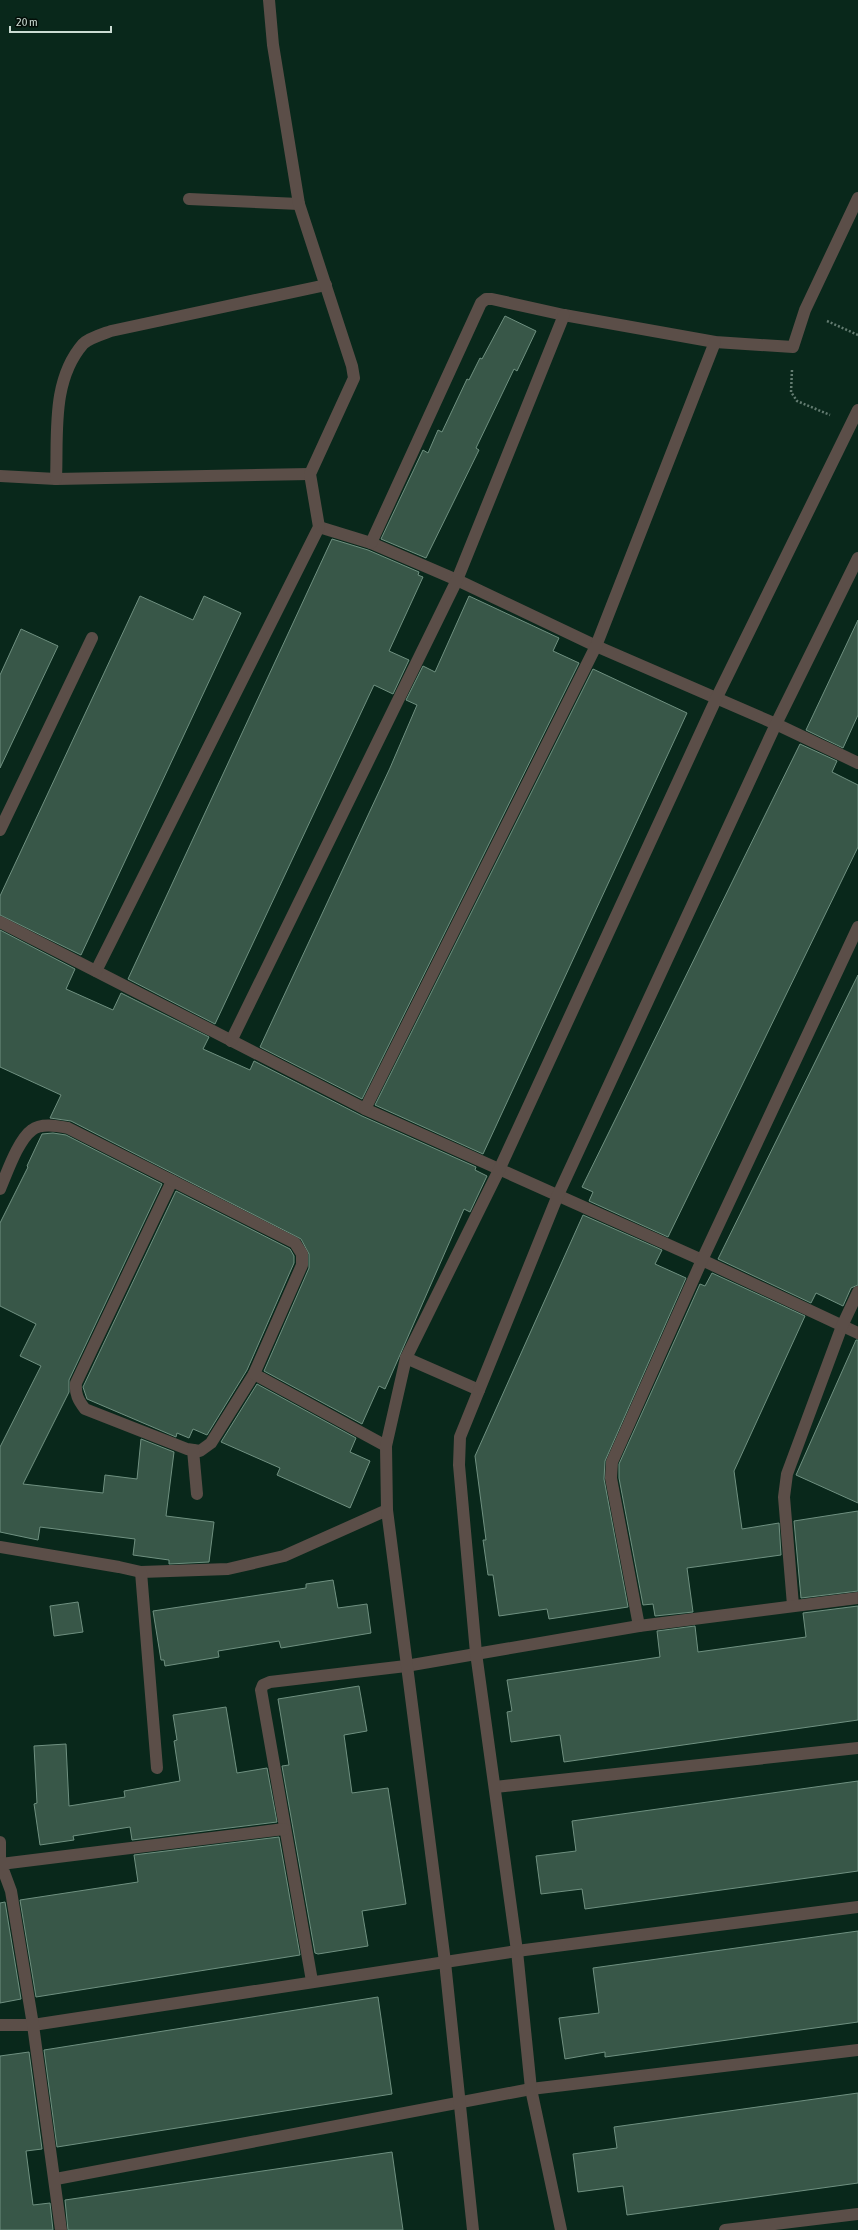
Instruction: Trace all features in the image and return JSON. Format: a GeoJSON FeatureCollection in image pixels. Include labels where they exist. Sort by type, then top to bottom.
{"type":"FeatureCollection","features":[{"type":"Feature","properties":{"kind":"street"},"geometry":{"type":"LineString","coordinates":[[96,971],[319,527],[310,474],[354,378],[352,366],[299,204],[273,45],[269,0]]}},
{"type":"Feature","properties":{"kind":"street"},"geometry":{"type":"LineString","coordinates":[[371,543],[481,303],[486,299],[492,299],[564,315],[715,342],[793,347],[805,310],[858,198]]}},
{"type":"Feature","properties":{"kind":"street"},"geometry":{"type":"LineString","coordinates":[[189,200],[299,204]]}},
{"type":"Feature","properties":{"kind":"street"},"geometry":{"type":"LineString","coordinates":[[56,480],[59,395],[68,368],[84,343],[111,331],[326,285]]}},
{"type":"Feature","properties":{"kind":"street"},"geometry":{"type":"LineString","coordinates":[[231,1041],[457,580],[564,315]]}},
{"type":"Feature","properties":{"kind":"street"},"geometry":{"type":"LineString","coordinates":[[365,1109],[596,646],[715,342]]}},
{"type":"Feature","properties":{"kind":"street"},"geometry":{"type":"LineString","coordinates":[[473,2230],[445,1962],[387,1510],[386,1446],[407,1358],[500,1170],[717,697],[858,410]]}},
{"type":"Feature","properties":{"kind":"street"},"geometry":{"type":"LineString","coordinates":[[0,476],[56,480],[310,474]]}},
{"type":"Feature","properties":{"kind":"street"},"geometry":{"type":"LineString","coordinates":[[319,527],[371,543],[457,580],[596,646],[717,697],[776,724],[858,764]]}},
{"type":"Feature","properties":{"kind":"street"},"geometry":{"type":"LineString","coordinates":[[561,2230],[531,2089],[517,1951],[476,1653],[459,1465],[460,1437],[477,1388],[558,1195],[776,724],[858,558]]}},
{"type":"Feature","properties":{"kind":"street"},"geometry":{"type":"LineString","coordinates":[[0,830],[92,638]]}},
{"type":"Feature","properties":{"kind":"street"},"geometry":{"type":"LineString","coordinates":[[0,922],[365,1109],[702,1260],[858,1333]]}},
{"type":"Feature","properties":{"kind":"street"},"geometry":{"type":"LineString","coordinates":[[639,1626],[610,1470],[616,1453],[702,1260],[858,927]]}},
{"type":"Feature","properties":{"kind":"street"},"geometry":{"type":"LineString","coordinates":[[0,1190],[23,1141],[32,1129],[42,1126],[68,1128],[295,1243],[302,1254],[302,1265],[254,1374],[211,1443],[200,1451],[187,1450],[85,1409],[75,1392],[76,1383],[172,1181]]}},
{"type":"Feature","properties":{"kind":"street"},"geometry":{"type":"LineString","coordinates":[[793,1605],[784,1497],[787,1474],[842,1326],[858,1292]]}},
{"type":"Feature","properties":{"kind":"street"},"geometry":{"type":"LineString","coordinates":[[407,1358],[477,1388]]}},
{"type":"Feature","properties":{"kind":"street"},"geometry":{"type":"LineString","coordinates":[[254,1374],[386,1446]]}},
{"type":"Feature","properties":{"kind":"street"},"geometry":{"type":"LineString","coordinates":[[193,1450],[197,1494]]}},
{"type":"Feature","properties":{"kind":"street"},"geometry":{"type":"LineString","coordinates":[[0,1547],[141,1572],[228,1569],[284,1556],[387,1510]]}},
{"type":"Feature","properties":{"kind":"street"},"geometry":{"type":"LineString","coordinates":[[141,1572],[156,1768]]}},
{"type":"Feature","properties":{"kind":"street"},"geometry":{"type":"LineString","coordinates":[[312,1981],[284,1829],[261,1690],[263,1685],[270,1682],[406,1666],[639,1626],[793,1605],[858,1598]]}},
{"type":"Feature","properties":{"kind":"street"},"geometry":{"type":"LineString","coordinates":[[495,1787],[858,1748]]}},
{"type":"Feature","properties":{"kind":"street"},"geometry":{"type":"LineString","coordinates":[[0,1864],[284,1829]]}},
{"type":"Feature","properties":{"kind":"street"},"geometry":{"type":"LineString","coordinates":[[0,1842],[0,1864],[11,1891],[33,2025],[56,2179],[62,2230]]}},
{"type":"Feature","properties":{"kind":"street"},"geometry":{"type":"LineString","coordinates":[[0,2025],[33,2025],[312,1981],[517,1951],[858,1907]]}},
{"type":"Feature","properties":{"kind":"street"},"geometry":{"type":"LineString","coordinates":[[56,2179],[459,2104],[531,2089],[858,2050]]}},
{"type":"Feature","properties":{"kind":"street"},"geometry":{"type":"LineString","coordinates":[[725,2230],[858,2214]]}},
{"type":"Feature","properties":{"kind":"path"},"geometry":{"type":"LineString","coordinates":[[805,310],[858,335]]}},
{"type":"Feature","properties":{"kind":"path"},"geometry":{"type":"LineString","coordinates":[[793,347],[791,392],[797,401],[851,425]]}},
{"type":"Feature","properties":{"kind":"building"},"geometry":{"type":"Polygon","coordinates":[[[505,316],[536,331],[517,371],[514,369],[476,448],[479,450],[426,558],[381,539],[423,450],[428,453],[438,430],[442,432],[467,379],[469,380],[480,358],[482,359],[505,316]]]}},
{"type":"Feature","properties":{"kind":"building"},"geometry":{"type":"Polygon","coordinates":[[[332,539],[368,550],[419,572],[418,575],[423,577],[389,651],[409,660],[393,694],[374,685],[215,1024],[128,979],[332,539]]]}},
{"type":"Feature","properties":{"kind":"building"},"geometry":{"type":"Polygon","coordinates":[[[140,596],[193,620],[204,596],[241,613],[81,955],[0,915],[0,896],[140,596]]]}},
{"type":"Feature","properties":{"kind":"building"},"geometry":{"type":"Polygon","coordinates":[[[469,596],[559,638],[553,651],[579,663],[362,1099],[260,1047],[390,768],[417,705],[406,700],[423,666],[435,672],[469,596]]]}},
{"type":"Feature","properties":{"kind":"building"},"geometry":{"type":"Polygon","coordinates":[[[858,620],[858,715],[843,748],[806,730],[858,620]]]}},
{"type":"Feature","properties":{"kind":"building"},"geometry":{"type":"Polygon","coordinates":[[[21,629],[58,646],[0,768],[0,675],[21,629]]]}},
{"type":"Feature","properties":{"kind":"building"},"geometry":{"type":"Polygon","coordinates":[[[593,669],[687,713],[483,1154],[375,1105],[593,669]]]}},
{"type":"Feature","properties":{"kind":"building"},"geometry":{"type":"Polygon","coordinates":[[[800,744],[837,761],[832,772],[858,785],[858,847],[668,1237],[589,1201],[593,1192],[582,1187],[800,744]]]}},
{"type":"Feature","properties":{"kind":"building"},"geometry":{"type":"Polygon","coordinates":[[[0,930],[75,969],[66,989],[113,1010],[121,993],[209,1037],[203,1049],[250,1070],[254,1061],[362,1116],[476,1167],[475,1170],[487,1176],[470,1212],[464,1209],[385,1389],[379,1386],[362,1424],[264,1371],[309,1268],[309,1254],[301,1239],[71,1121],[50,1118],[61,1095],[0,1067],[0,930]]]}},
{"type":"Feature","properties":{"kind":"building"},"geometry":{"type":"Polygon","coordinates":[[[858,975],[858,1285],[851,1288],[843,1306],[816,1293],[811,1303],[718,1259],[858,975]]]}},
{"type":"Feature","properties":{"kind":"building"},"geometry":{"type":"Polygon","coordinates":[[[53,1133],[66,1135],[162,1184],[69,1380],[69,1392],[23,1484],[103,1493],[105,1475],[137,1479],[141,1439],[174,1452],[166,1516],[214,1522],[209,1562],[169,1564],[169,1560],[133,1555],[135,1539],[40,1527],[38,1540],[0,1532],[0,1447],[41,1366],[20,1356],[36,1324],[0,1306],[0,1223],[28,1167],[27,1166],[42,1134],[53,1133]]]}},
{"type":"Feature","properties":{"kind":"building"},"geometry":{"type":"Polygon","coordinates":[[[176,1191],[290,1249],[294,1256],[294,1263],[247,1370],[207,1435],[193,1429],[189,1438],[177,1433],[176,1437],[87,1399],[83,1387],[176,1191]]]}},
{"type":"Feature","properties":{"kind":"building"},"geometry":{"type":"Polygon","coordinates":[[[583,1215],[662,1250],[655,1264],[686,1278],[605,1461],[604,1479],[628,1607],[549,1619],[547,1609],[499,1616],[493,1575],[488,1575],[483,1540],[486,1540],[475,1456],[583,1215]]]}},
{"type":"Feature","properties":{"kind":"building"},"geometry":{"type":"Polygon","coordinates":[[[712,1273],[805,1316],[734,1471],[742,1529],[779,1523],[781,1555],[687,1568],[693,1612],[655,1616],[653,1604],[643,1605],[619,1478],[619,1464],[700,1284],[705,1286],[712,1273]]]}},
{"type":"Feature","properties":{"kind":"building"},"geometry":{"type":"Polygon","coordinates":[[[856,1340],[858,1340],[858,1503],[796,1475],[856,1340]]]}},
{"type":"Feature","properties":{"kind":"building"},"geometry":{"type":"Polygon","coordinates":[[[257,1384],[356,1438],[350,1452],[370,1461],[350,1508],[277,1475],[280,1468],[221,1442],[257,1384]]]}},
{"type":"Feature","properties":{"kind":"building"},"geometry":{"type":"Polygon","coordinates":[[[858,1511],[858,1591],[801,1598],[794,1521],[858,1511]]]}},
{"type":"Feature","properties":{"kind":"building"},"geometry":{"type":"Polygon","coordinates":[[[333,1580],[338,1608],[367,1604],[371,1633],[281,1648],[279,1641],[218,1651],[219,1657],[165,1666],[164,1660],[161,1660],[153,1611],[306,1588],[306,1584],[333,1580]]]}},
{"type":"Feature","properties":{"kind":"building"},"geometry":{"type":"Polygon","coordinates":[[[78,1602],[83,1632],[54,1636],[50,1606],[78,1602]]]}},
{"type":"Feature","properties":{"kind":"building"},"geometry":{"type":"Polygon","coordinates":[[[858,1606],[858,1720],[564,1762],[560,1735],[511,1742],[507,1712],[512,1711],[507,1680],[660,1657],[657,1631],[695,1626],[698,1652],[806,1637],[803,1613],[858,1606]]]}},
{"type":"Feature","properties":{"kind":"building"},"geometry":{"type":"Polygon","coordinates":[[[359,1686],[367,1731],[344,1735],[352,1793],[388,1788],[406,1904],[362,1911],[368,1946],[318,1954],[315,1953],[282,1766],[289,1765],[278,1699],[359,1686]]]}},
{"type":"Feature","properties":{"kind":"building"},"geometry":{"type":"Polygon","coordinates":[[[226,1707],[237,1773],[267,1768],[277,1822],[132,1840],[130,1827],[73,1836],[74,1840],[40,1845],[34,1804],[37,1803],[34,1746],[66,1744],[69,1806],[125,1797],[124,1791],[180,1781],[174,1741],[177,1740],[173,1715],[226,1707]]]}},
{"type":"Feature","properties":{"kind":"building"},"geometry":{"type":"Polygon","coordinates":[[[858,1781],[858,1871],[585,1909],[582,1889],[541,1894],[536,1856],[576,1851],[572,1821],[858,1781]]]}},
{"type":"Feature","properties":{"kind":"building"},"geometry":{"type":"Polygon","coordinates":[[[279,1837],[300,1955],[36,1997],[20,1900],[138,1882],[134,1855],[279,1837]]]}},
{"type":"Feature","properties":{"kind":"building"},"geometry":{"type":"Polygon","coordinates":[[[5,1902],[21,1999],[0,2003],[0,1903],[5,1902]]]}},
{"type":"Feature","properties":{"kind":"building"},"geometry":{"type":"Polygon","coordinates":[[[858,1931],[858,2022],[605,2057],[605,2052],[565,2059],[559,2018],[599,2013],[593,1968],[858,1931]]]}},
{"type":"Feature","properties":{"kind":"building"},"geometry":{"type":"Polygon","coordinates":[[[378,1997],[392,2094],[57,2147],[44,2050],[378,1997]]]}},
{"type":"Feature","properties":{"kind":"building"},"geometry":{"type":"Polygon","coordinates":[[[29,2052],[42,2149],[26,2151],[33,2205],[50,2203],[53,2230],[0,2230],[0,2056],[29,2052]]]}},
{"type":"Feature","properties":{"kind":"building"},"geometry":{"type":"Polygon","coordinates":[[[858,2093],[858,2183],[627,2215],[623,2186],[578,2192],[573,2154],[617,2148],[614,2127],[858,2093]]]}},
{"type":"Feature","properties":{"kind":"building"},"geometry":{"type":"Polygon","coordinates":[[[392,2152],[403,2230],[68,2230],[65,2200],[392,2152]]]}}]}
